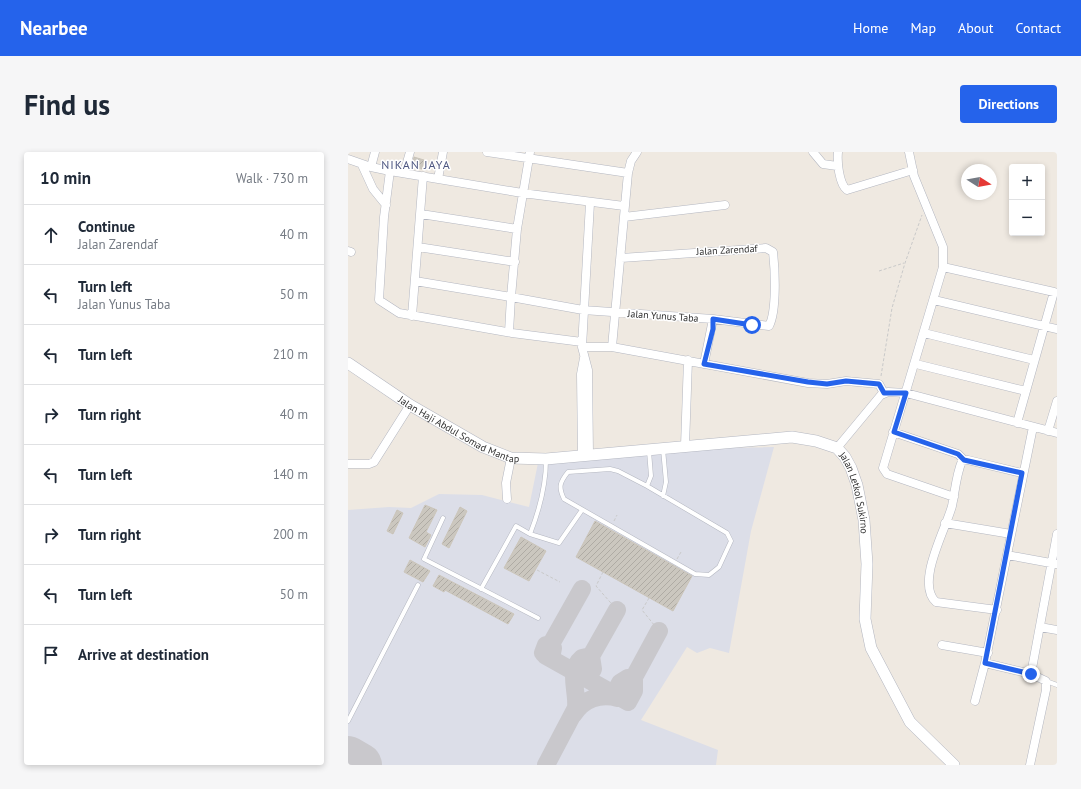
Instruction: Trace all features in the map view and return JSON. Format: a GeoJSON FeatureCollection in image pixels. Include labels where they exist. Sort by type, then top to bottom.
{"type":"FeatureCollection","features":[{"type":"Feature","properties":{"kind":"main road","name":"Jalan Haji Abdul Somad Mantap"},"geometry":{"type":"LineString","coordinates":[[348,363],[410,405],[483,447],[511,458],[546,458],[586,455]]}},
{"type":"Feature","properties":{"kind":"main road","name":"Jalan Letkol Sukirno"},"geometry":{"type":"LineString","coordinates":[[586,455],[792,437],[816,441],[837,448],[845,457],[857,484],[864,520],[868,564],[865,619],[870,648],[910,722],[954,765]]}},
{"type":"Feature","properties":{"kind":"street"},"geometry":{"type":"LineString","coordinates":[[371,167],[375,152]]}},
{"type":"Feature","properties":{"kind":"street"},"geometry":{"type":"LineString","coordinates":[[404,173],[410,152]]}},
{"type":"Feature","properties":{"kind":"street"},"geometry":{"type":"LineString","coordinates":[[438,179],[443,152]]}},
{"type":"Feature","properties":{"kind":"street"},"geometry":{"type":"LineString","coordinates":[[492,152],[530,155],[628,173]]}},
{"type":"Feature","properties":{"kind":"street"},"geometry":{"type":"LineString","coordinates":[[612,347],[628,173],[631,161],[637,152]]}},
{"type":"Feature","properties":{"kind":"street"},"geometry":{"type":"LineString","coordinates":[[813,152],[823,164],[838,166]]}},
{"type":"Feature","properties":{"kind":"street"},"geometry":{"type":"LineString","coordinates":[[838,152],[838,166],[842,186],[847,190],[913,170]]}},
{"type":"Feature","properties":{"kind":"street"},"geometry":{"type":"LineString","coordinates":[[909,152],[913,170],[942,247],[944,267],[916,364],[883,464],[885,472],[954,497]]}},
{"type":"Feature","properties":{"kind":"street"},"geometry":{"type":"LineString","coordinates":[[509,332],[517,229],[522,193],[530,155]]}},
{"type":"Feature","properties":{"kind":"street"},"geometry":{"type":"LineString","coordinates":[[348,159],[362,165],[390,171],[522,193],[590,203],[624,206]]}},
{"type":"Feature","properties":{"kind":"street"},"geometry":{"type":"LineString","coordinates":[[362,165],[373,189],[386,205]]}},
{"type":"Feature","properties":{"kind":"street"},"geometry":{"type":"LineString","coordinates":[[390,171],[378,299],[397,313],[582,345],[612,347],[808,382],[827,384],[846,381],[879,384],[884,393]]}},
{"type":"Feature","properties":{"kind":"street"},"geometry":{"type":"LineString","coordinates":[[412,316],[423,176]]}},
{"type":"Feature","properties":{"kind":"street"},"geometry":{"type":"LineString","coordinates":[[586,455],[581,374],[584,357],[582,345],[583,310],[590,203]]}},
{"type":"Feature","properties":{"kind":"street"},"geometry":{"type":"LineString","coordinates":[[624,217],[725,205]]}},
{"type":"Feature","properties":{"kind":"street"},"geometry":{"type":"LineString","coordinates":[[421,214],[517,229]]}},
{"type":"Feature","properties":{"kind":"street"},"geometry":{"type":"LineString","coordinates":[[418,247],[515,262]]}},
{"type":"Feature","properties":{"kind":"street","name":"Jalan Zarendaf"},"geometry":{"type":"LineString","coordinates":[[621,258],[766,248],[772,252],[773,304],[769,326],[713,319]]}},
{"type":"Feature","properties":{"kind":"street"},"geometry":{"type":"LineString","coordinates":[[944,267],[1053,292],[1054,294],[1017,423]]}},
{"type":"Feature","properties":{"kind":"street","name":"Jalan Yunus Taba"},"geometry":{"type":"LineString","coordinates":[[415,281],[583,310],[713,319],[713,329],[704,364]]}},
{"type":"Feature","properties":{"kind":"street"},"geometry":{"type":"LineString","coordinates":[[934,300],[1057,329]]}},
{"type":"Feature","properties":{"kind":"street"},"geometry":{"type":"LineString","coordinates":[[924,333],[1034,360]]}},
{"type":"Feature","properties":{"kind":"street"},"geometry":{"type":"LineString","coordinates":[[685,446],[688,360]]}},
{"type":"Feature","properties":{"kind":"street"},"geometry":{"type":"LineString","coordinates":[[916,364],[1026,391]]}},
{"type":"Feature","properties":{"kind":"street"},"geometry":{"type":"LineString","coordinates":[[837,448],[884,393],[906,393],[1057,433]]}},
{"type":"Feature","properties":{"kind":"street"},"geometry":{"type":"LineString","coordinates":[[1048,431],[1057,401]]}},
{"type":"Feature","properties":{"kind":"street"},"geometry":{"type":"LineString","coordinates":[[348,464],[368,464],[374,462],[410,405]]}},
{"type":"Feature","properties":{"kind":"street"},"geometry":{"type":"LineString","coordinates":[[976,701],[997,610],[1022,473],[1033,427]]}},
{"type":"Feature","properties":{"kind":"street"},"geometry":{"type":"LineString","coordinates":[[894,432],[958,454],[964,460],[1022,473]]}},
{"type":"Feature","properties":{"kind":"street"},"geometry":{"type":"LineString","coordinates":[[507,499],[506,483],[511,458]]}},
{"type":"Feature","properties":{"kind":"street"},"geometry":{"type":"LineString","coordinates":[[964,460],[960,466],[954,497],[930,573],[929,588],[933,600],[938,603],[997,610]]}},
{"type":"Feature","properties":{"kind":"street"},"geometry":{"type":"LineString","coordinates":[[946,523],[1011,534]]}},
{"type":"Feature","properties":{"kind":"street"},"geometry":{"type":"LineString","coordinates":[[1031,674],[1054,564],[1057,534]]}},
{"type":"Feature","properties":{"kind":"street"},"geometry":{"type":"LineString","coordinates":[[1008,554],[1054,564]]}},
{"type":"Feature","properties":{"kind":"street"},"geometry":{"type":"LineString","coordinates":[[1040,627],[1057,630]]}},
{"type":"Feature","properties":{"kind":"street"},"geometry":{"type":"LineString","coordinates":[[942,645],[988,653]]}},
{"type":"Feature","properties":{"kind":"street"},"geometry":{"type":"LineString","coordinates":[[985,663],[1031,674],[1046,681],[1046,690],[1030,765]]}},
{"type":"Feature","properties":{"kind":"lane"},"geometry":{"type":"LineString","coordinates":[[663,448],[666,482],[663,496]]}},
{"type":"Feature","properties":{"kind":"lane"},"geometry":{"type":"LineString","coordinates":[[647,486],[651,476],[649,449]]}},
{"type":"Feature","properties":{"kind":"lane"},"geometry":{"type":"LineString","coordinates":[[530,534],[537,517],[546,470],[546,458]]}},
{"type":"Feature","properties":{"kind":"lane"},"geometry":{"type":"LineString","coordinates":[[610,469],[618,471],[647,486],[727,533],[731,541],[719,567],[709,575],[695,574],[582,510],[564,499],[560,490],[561,481],[568,472],[610,469]]}},
{"type":"Feature","properties":{"kind":"lane"},"geometry":{"type":"LineString","coordinates":[[481,589],[516,526],[530,534],[559,543],[582,510]]}},
{"type":"Feature","properties":{"kind":"lane"},"geometry":{"type":"LineString","coordinates":[[443,518],[424,559],[538,618]]}},
{"type":"Feature","properties":{"kind":"lane"},"geometry":{"type":"LineString","coordinates":[[348,721],[418,585]]}},
{"type":"Feature","properties":{"kind":"lane"},"geometry":{"type":"LineString","coordinates":[[1046,681],[1057,685]]}},
{"type":"Feature","properties":{"kind":"path"},"geometry":{"type":"LineString","coordinates":[[879,384],[892,308],[905,263],[926,205]]}},
{"type":"Feature","properties":{"kind":"path"},"geometry":{"type":"LineString","coordinates":[[879,271],[905,263]]}},
{"type":"Feature","properties":{"kind":"path"},"geometry":{"type":"LineString","coordinates":[[611,526],[617,515]]}},
{"type":"Feature","properties":{"kind":"path"},"geometry":{"type":"LineString","coordinates":[[675,563],[681,552]]}},
{"type":"Feature","properties":{"kind":"path"},"geometry":{"type":"LineString","coordinates":[[537,570],[560,582]]}},
{"type":"Feature","properties":{"kind":"path"},"geometry":{"type":"LineString","coordinates":[[603,572],[596,586],[618,610]]}},
{"type":"Feature","properties":{"kind":"path"},"geometry":{"type":"LineString","coordinates":[[649,598],[642,610],[659,631]]}},
{"type":"Feature","properties":{"kind":"shaded area"},"geometry":{"type":"Polygon","coordinates":[[[774,447],[751,531],[729,653],[710,648],[697,653],[687,647],[641,720],[718,750],[716,765],[348,765],[348,510],[389,507],[411,508],[439,494],[482,495],[529,507],[538,463],[720,448],[774,447]]]}},
{"type":"Feature","properties":{"kind":"building"},"geometry":{"type":"Polygon","coordinates":[[[414,157],[424,160],[422,169],[412,167],[414,157]]]}},
{"type":"Feature","properties":{"kind":"building"},"geometry":{"type":"Polygon","coordinates":[[[425,505],[437,510],[426,532],[431,535],[425,547],[409,538],[425,505]]]}},
{"type":"Feature","properties":{"kind":"building"},"geometry":{"type":"Polygon","coordinates":[[[460,507],[467,511],[449,548],[442,544],[460,507]]]}},
{"type":"Feature","properties":{"kind":"building"},"geometry":{"type":"Polygon","coordinates":[[[397,510],[403,513],[393,534],[387,531],[397,510]]]}},
{"type":"Feature","properties":{"kind":"building"},"geometry":{"type":"Polygon","coordinates":[[[595,521],[692,576],[673,611],[576,557],[595,521]]]}},
{"type":"Feature","properties":{"kind":"building"},"geometry":{"type":"Polygon","coordinates":[[[521,537],[546,551],[529,581],[504,568],[521,537]]]}},
{"type":"Feature","properties":{"kind":"building"},"geometry":{"type":"Polygon","coordinates":[[[410,560],[430,571],[423,582],[404,572],[410,560]]]}},
{"type":"Feature","properties":{"kind":"building"},"geometry":{"type":"Polygon","coordinates":[[[439,575],[514,614],[508,624],[445,590],[444,592],[433,586],[439,575]]]}},
{"type":"Feature","properties":{"kind":"taxiway"},"geometry":{"type":"LineString","coordinates":[[551,644],[546,645],[543,653],[546,656],[552,653],[553,648],[551,644],[582,589]]}},
{"type":"Feature","properties":{"kind":"taxiway"},"geometry":{"type":"LineString","coordinates":[[591,656],[617,610]]}},
{"type":"Feature","properties":{"kind":"taxiway"},"geometry":{"type":"LineString","coordinates":[[633,679],[659,631]]}},
{"type":"Feature","properties":{"kind":"taxiway"},"geometry":{"type":"LineString","coordinates":[[546,656],[628,702],[634,691],[634,680],[628,678],[620,683],[614,694]]}},
{"type":"Feature","properties":{"kind":"taxiway"},"geometry":{"type":"LineString","coordinates":[[546,765],[576,708],[574,682],[575,669],[582,658],[591,656],[593,669],[587,679]]}},
{"type":"Feature","properties":{"kind":"taxiway"},"geometry":{"type":"LineString","coordinates":[[573,715],[577,709],[592,699],[605,696],[618,698]]}},
{"type":"Feature","properties":{"kind":"runway"},"geometry":{"type":"LineString","coordinates":[[348,758],[360,765]]}},
{"type":"Feature","properties":{"kind":"district","name":"NIKAN JAYA"},"geometry":{"type":"Point","coordinates":[416,164]}},
{"type":"Feature","properties":{"kind":"route"},"geometry":{"type":"LineString","coordinates":[[752,325],[713,319],[713,329],[704,364],[808,382],[827,384],[846,381],[879,384],[884,393],[906,393],[894,432],[958,454],[964,460],[1022,473],[1008,554],[985,663],[1031,674]]}}]}
